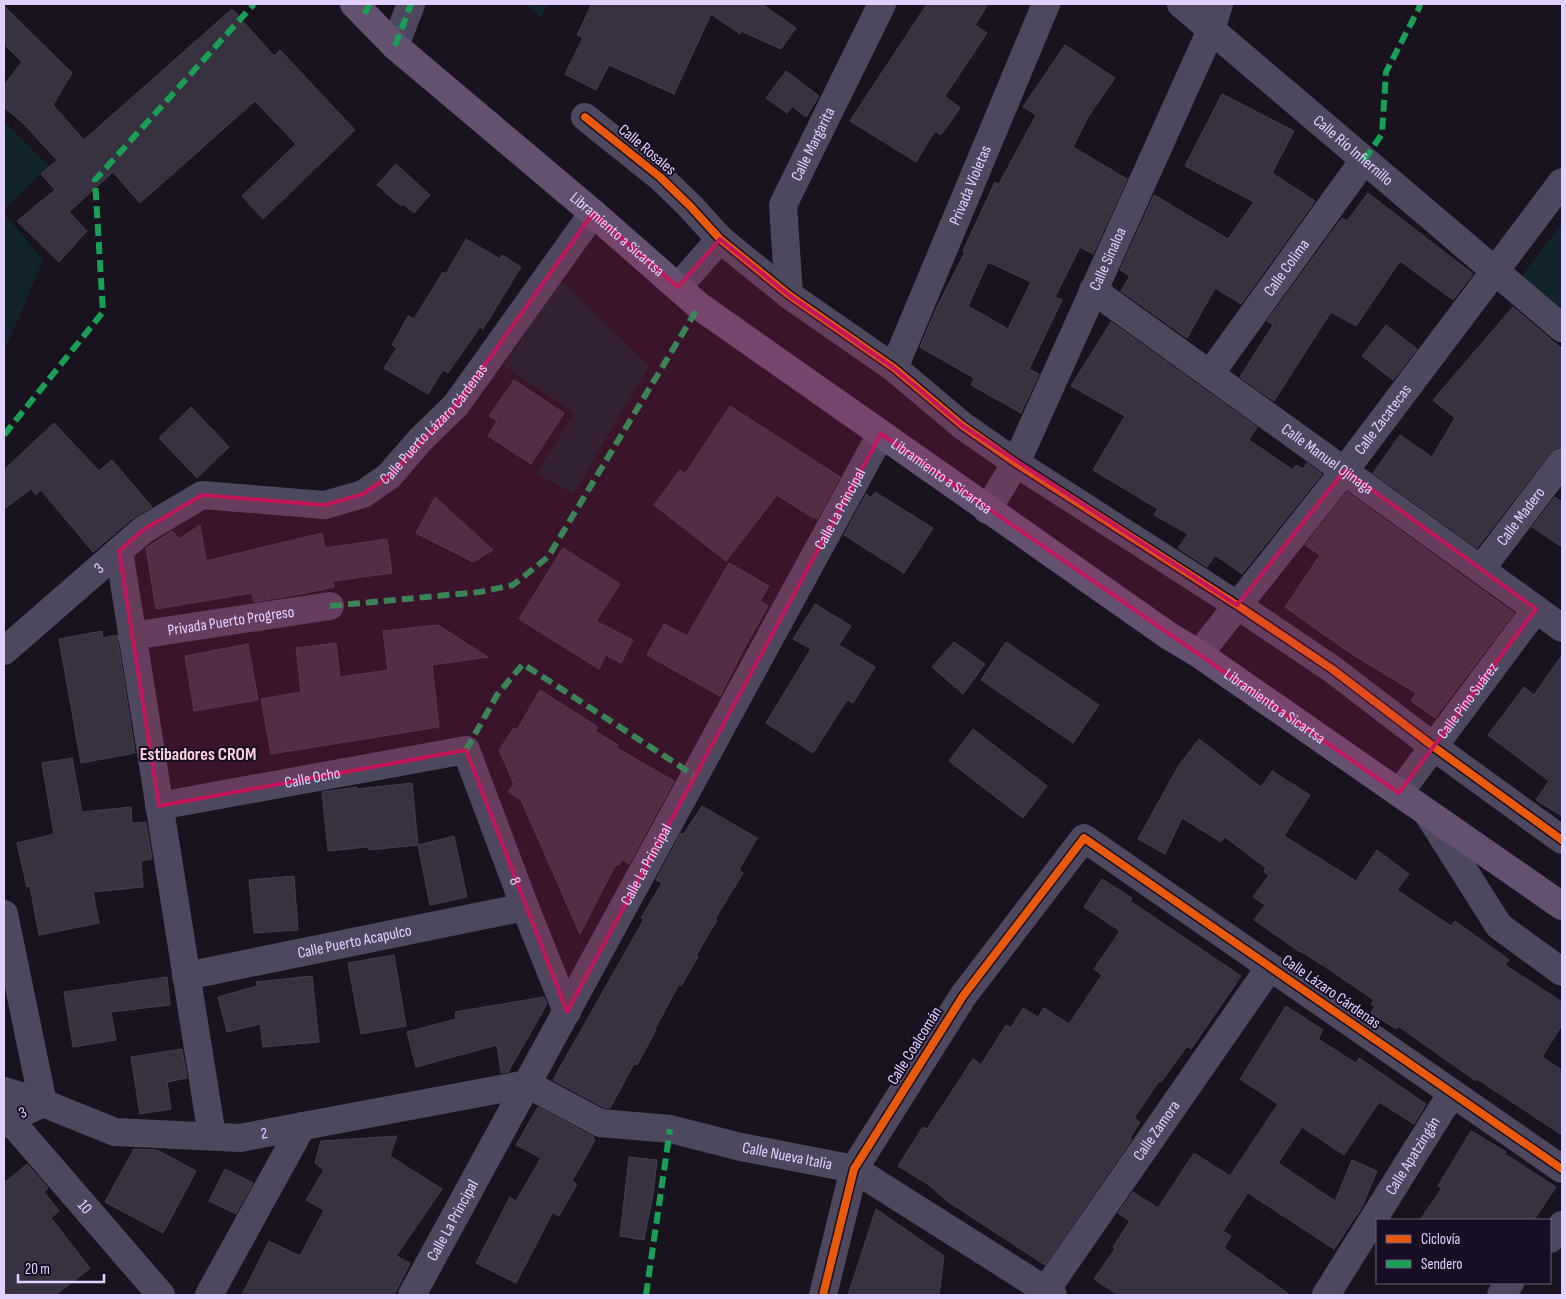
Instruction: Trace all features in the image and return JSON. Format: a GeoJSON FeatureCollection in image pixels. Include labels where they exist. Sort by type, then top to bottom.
{"type":"FeatureCollection","features":[{"type":"Feature","properties":{"kind":"main road","name":"Libramiento a Sicartsa"},"geometry":{"type":"LineString","coordinates":[[363,7],[396,46],[593,213],[699,306],[987,510],[1169,636],[1199,654],[1562,906]]}},
{"type":"Feature","properties":{"kind":"street"},"geometry":{"type":"LineString","coordinates":[[396,46],[411,4]]}},
{"type":"Feature","properties":{"kind":"street","name":"Calle Margarita"},"geometry":{"type":"LineString","coordinates":[[789,295],[783,206],[882,4]]}},
{"type":"Feature","properties":{"kind":"street","name":"Privada Violetas"},"geometry":{"type":"LineString","coordinates":[[894,368],[1046,4]]}},
{"type":"Feature","properties":{"kind":"street"},"geometry":{"type":"LineString","coordinates":[[1181,4],[1211,30]]}},
{"type":"Feature","properties":{"kind":"street","name":"Calle Sinaloa"},"geometry":{"type":"LineString","coordinates":[[987,510],[1016,463],[1211,30],[1219,4]]}},
{"type":"Feature","properties":{"kind":"street","name":"Calle Río Infiernillo"},"geometry":{"type":"LineString","coordinates":[[1211,30],[1562,328]]}},
{"type":"Feature","properties":{"kind":"street","name":"Calle Rosales"},"geometry":{"type":"LineString","coordinates":[[585,118],[660,177],[720,239],[789,295],[894,368],[963,426],[1016,463],[1332,668],[1434,747],[1562,840]]}},
{"type":"Feature","properties":{"kind":"street","name":"Calle Colima"},"geometry":{"type":"LineString","coordinates":[[1210,374],[1364,160]]}},
{"type":"Feature","properties":{"kind":"street","name":"Calle Zacatecas"},"geometry":{"type":"LineString","coordinates":[[1199,654],[1345,470],[1562,182]]}},
{"type":"Feature","properties":{"kind":"street","name":"Calle Puerto Lázaro Cárdenas"},"geometry":{"type":"LineString","coordinates":[[202,495],[325,505],[363,494],[389,476],[421,439],[456,405],[593,213]]}},
{"type":"Feature","properties":{"kind":"street"},"geometry":{"type":"LineString","coordinates":[[678,288],[720,239]]}},
{"type":"Feature","properties":{"kind":"street","name":"Calle Manuel Ojinaga"},"geometry":{"type":"LineString","coordinates":[[1093,290],[1562,628]]}},
{"type":"Feature","properties":{"kind":"street","name":"Calle La Principal"},"geometry":{"type":"LineString","coordinates":[[412,1295],[881,434]]}},
{"type":"Feature","properties":{"kind":"street","name":"Calle Madero"},"geometry":{"type":"LineString","coordinates":[[1481,570],[1562,462]]}},
{"type":"Feature","properties":{"kind":"street","name":"3"},"geometry":{"type":"LineString","coordinates":[[4,650],[143,530],[202,495]]}},
{"type":"Feature","properties":{"kind":"street"},"geometry":{"type":"LineString","coordinates":[[119,551],[212,1136]]}},
{"type":"Feature","properties":{"kind":"street","name":"Privada Puerto Progreso"},"geometry":{"type":"LineString","coordinates":[[132,636],[330,606]]}},
{"type":"Feature","properties":{"kind":"street","name":"Calle Pino Suárez"},"geometry":{"type":"LineString","coordinates":[[1399,793],[1536,609]]}},
{"type":"Feature","properties":{"kind":"street","name":"8"},"geometry":{"type":"LineString","coordinates":[[466,750],[567,1012]]}},
{"type":"Feature","properties":{"kind":"street","name":"Calle Ocho"},"geometry":{"type":"LineString","coordinates":[[159,806],[466,750]]}},
{"type":"Feature","properties":{"kind":"street"},"geometry":{"type":"LineString","coordinates":[[1428,814],[1499,926],[1562,972]]}},
{"type":"Feature","properties":{"kind":"street","name":"Calle Lázaro Cárdenas"},"geometry":{"type":"LineString","coordinates":[[1084,838],[1562,1169]]}},
{"type":"Feature","properties":{"kind":"street","name":"Calle Coalcomán"},"geometry":{"type":"LineString","coordinates":[[823,1295],[854,1169],[963,996],[1084,838]]}},
{"type":"Feature","properties":{"kind":"street","name":"Calle Puerto Acapulco"},"geometry":{"type":"LineString","coordinates":[[186,976],[525,907]]}},
{"type":"Feature","properties":{"kind":"street"},"geometry":{"type":"LineString","coordinates":[[4,914],[43,1103]]}},
{"type":"Feature","properties":{"kind":"street","name":"Calle Zamora"},"geometry":{"type":"LineString","coordinates":[[1048,1294],[1270,967]]}},
{"type":"Feature","properties":{"kind":"street","name":"Calle Nueva Italia"},"geometry":{"type":"LineString","coordinates":[[527,1084],[600,1123],[670,1129],[741,1147],[854,1169],[1048,1294]]}},
{"type":"Feature","properties":{"kind":"street","name":"2"},"geometry":{"type":"LineString","coordinates":[[4,1091],[43,1103],[115,1132],[240,1138],[527,1084]]}},
{"type":"Feature","properties":{"kind":"street","name":"Calle Apatzingán"},"geometry":{"type":"LineString","coordinates":[[1326,1295],[1452,1093]]}},
{"type":"Feature","properties":{"kind":"street","name":"3"},"geometry":{"type":"LineString","coordinates":[[6,1121],[43,1103]]}},
{"type":"Feature","properties":{"kind":"street","name":"10"},"geometry":{"type":"LineString","coordinates":[[6,1121],[160,1295]]}},
{"type":"Feature","properties":{"kind":"street"},"geometry":{"type":"LineString","coordinates":[[209,1295],[302,1126]]}},
{"type":"Feature","properties":{"kind":"street"},"geometry":{"type":"LineString","coordinates":[[1551,1238],[1562,1225]]}},
{"type":"Feature","properties":{"kind":"street"},"geometry":{"type":"LineString","coordinates":[[1500,1295],[1509,1284]]}},
{"type":"Feature","properties":{"kind":"highlighted area"},"geometry":{"type":"Polygon","coordinates":[[[593,213],[678,287],[720,239],[789,295],[894,368],[963,426],[1237,605],[1345,470],[1536,609],[1399,793],[881,434],[567,1012],[466,750],[159,806],[119,551],[143,530],[202,495],[325,505],[363,494],[389,476],[456,405],[593,213]]]}},
{"type":"Feature","properties":{"kind":"shaded area"},"geometry":{"type":"Polygon","coordinates":[[[527,4],[547,4],[541,18],[527,4]]]}},
{"type":"Feature","properties":{"kind":"shaded area"},"geometry":{"type":"Polygon","coordinates":[[[4,122],[49,166],[4,210],[4,122]]]}},
{"type":"Feature","properties":{"kind":"shaded area"},"geometry":{"type":"Polygon","coordinates":[[[4,213],[43,260],[4,352],[4,213]]]}},
{"type":"Feature","properties":{"kind":"shaded area"},"geometry":{"type":"Polygon","coordinates":[[[1562,223],[1562,315],[1518,281],[1562,223]]]}},
{"type":"Feature","properties":{"kind":"shaded area"},"geometry":{"type":"Polygon","coordinates":[[[559,279],[649,366],[573,494],[537,473],[574,413],[504,366],[559,279]]]}},
{"type":"Feature","properties":{"kind":"building"},"geometry":{"type":"Polygon","coordinates":[[[592,4],[762,4],[796,28],[781,49],[741,31],[740,34],[711,14],[674,94],[609,65],[596,90],[565,74],[583,38],[577,35],[592,4]]]}},
{"type":"Feature","properties":{"kind":"building"},"geometry":{"type":"Polygon","coordinates":[[[927,4],[988,4],[975,25],[987,33],[945,96],[960,108],[941,135],[935,131],[916,162],[850,121],[927,4]]]}},
{"type":"Feature","properties":{"kind":"building"},"geometry":{"type":"Polygon","coordinates":[[[4,6],[72,73],[53,105],[84,140],[232,9],[274,56],[280,50],[355,130],[263,219],[242,196],[296,144],[255,101],[140,203],[113,172],[69,212],[87,231],[59,262],[17,221],[55,190],[41,174],[57,160],[24,124],[4,107],[4,85],[22,62],[4,44],[4,6]]]}},
{"type":"Feature","properties":{"kind":"building"},"geometry":{"type":"Polygon","coordinates":[[[1065,45],[1115,78],[1088,117],[1073,147],[1127,179],[1093,254],[1080,247],[1055,297],[1062,300],[1029,369],[1039,374],[1021,413],[971,385],[974,378],[920,347],[936,309],[965,252],[963,251],[995,182],[999,184],[1036,115],[1023,107],[1065,45]],[[988,262],[968,306],[1008,329],[1031,282],[988,262]]]}},
{"type":"Feature","properties":{"kind":"building"},"geometry":{"type":"Polygon","coordinates":[[[786,71],[819,96],[806,117],[792,106],[787,113],[766,98],[786,71]]]}},
{"type":"Feature","properties":{"kind":"building"},"geometry":{"type":"Polygon","coordinates":[[[1222,94],[1294,131],[1272,173],[1315,201],[1241,304],[1215,288],[1187,338],[1121,291],[1130,276],[1120,270],[1154,195],[1228,239],[1254,202],[1185,166],[1222,94]]]}},
{"type":"Feature","properties":{"kind":"building"},"geometry":{"type":"Polygon","coordinates":[[[396,164],[430,195],[414,213],[403,204],[401,206],[377,185],[396,164]]]}},
{"type":"Feature","properties":{"kind":"building"},"geometry":{"type":"Polygon","coordinates":[[[1368,193],[1473,274],[1453,300],[1400,261],[1356,326],[1331,312],[1274,401],[1240,377],[1273,325],[1267,321],[1342,218],[1347,221],[1368,193]]]}},
{"type":"Feature","properties":{"kind":"building"},"geometry":{"type":"Polygon","coordinates":[[[466,239],[500,259],[502,255],[521,267],[483,329],[480,327],[448,373],[443,370],[428,394],[384,368],[397,348],[392,345],[408,316],[414,319],[443,272],[446,274],[466,239]]]}},
{"type":"Feature","properties":{"kind":"building"},"geometry":{"type":"Polygon","coordinates":[[[1513,307],[1562,349],[1562,447],[1556,448],[1550,453],[1477,548],[1373,473],[1400,435],[1432,457],[1455,418],[1433,400],[1513,307]]]}},
{"type":"Feature","properties":{"kind":"building"},"geometry":{"type":"Polygon","coordinates":[[[1111,322],[1257,427],[1249,440],[1293,470],[1296,465],[1303,469],[1307,463],[1322,474],[1242,574],[1215,555],[1207,567],[1178,548],[1188,534],[1154,515],[1158,509],[1093,470],[1125,416],[1071,386],[1111,322]]]}},
{"type":"Feature","properties":{"kind":"building"},"geometry":{"type":"Polygon","coordinates":[[[1386,325],[1417,349],[1393,380],[1362,356],[1386,325]]]}},
{"type":"Feature","properties":{"kind":"building"},"geometry":{"type":"Polygon","coordinates":[[[514,380],[564,413],[531,464],[488,436],[497,421],[489,416],[514,380]]]}},
{"type":"Feature","properties":{"kind":"building"},"geometry":{"type":"Polygon","coordinates":[[[730,406],[840,477],[817,519],[777,495],[726,561],[654,505],[680,470],[685,474],[730,406]]]}},
{"type":"Feature","properties":{"kind":"building"},"geometry":{"type":"Polygon","coordinates":[[[191,407],[229,447],[197,478],[159,438],[191,407]]]}},
{"type":"Feature","properties":{"kind":"building"},"geometry":{"type":"Polygon","coordinates":[[[54,423],[99,471],[112,460],[152,507],[133,518],[93,552],[41,490],[36,495],[31,489],[4,509],[4,470],[54,423]]]}},
{"type":"Feature","properties":{"kind":"building"},"geometry":{"type":"Polygon","coordinates":[[[875,492],[933,528],[904,573],[844,535],[866,494],[871,498],[875,492]]]}},
{"type":"Feature","properties":{"kind":"building"},"geometry":{"type":"Polygon","coordinates":[[[1347,492],[1514,613],[1435,718],[1411,701],[1416,693],[1350,653],[1285,607],[1320,555],[1305,545],[1347,492]]]}},
{"type":"Feature","properties":{"kind":"building"},"geometry":{"type":"Polygon","coordinates":[[[435,497],[493,550],[473,562],[416,533],[435,497]]]}},
{"type":"Feature","properties":{"kind":"building"},"geometry":{"type":"Polygon","coordinates":[[[1555,497],[1562,502],[1562,547],[1532,527],[1555,497]]]}},
{"type":"Feature","properties":{"kind":"building"},"geometry":{"type":"Polygon","coordinates":[[[200,525],[206,561],[322,533],[325,548],[387,539],[392,573],[333,581],[334,587],[254,602],[252,593],[156,609],[146,548],[172,531],[179,539],[200,525]]]}},
{"type":"Feature","properties":{"kind":"building"},"geometry":{"type":"Polygon","coordinates":[[[563,548],[620,584],[596,621],[633,640],[621,663],[606,655],[599,669],[519,619],[563,548]]]}},
{"type":"Feature","properties":{"kind":"building"},"geometry":{"type":"Polygon","coordinates":[[[729,563],[769,586],[760,601],[768,606],[720,696],[647,655],[664,624],[687,636],[729,563]]]}},
{"type":"Feature","properties":{"kind":"building"},"geometry":{"type":"Polygon","coordinates":[[[815,604],[851,626],[839,645],[875,667],[853,703],[847,700],[813,753],[766,723],[811,649],[793,639],[815,604]]]}},
{"type":"Feature","properties":{"kind":"building"},"geometry":{"type":"Polygon","coordinates":[[[438,625],[488,657],[432,665],[439,727],[271,754],[261,699],[301,692],[296,648],[336,643],[340,677],[388,670],[383,631],[438,625]]]}},
{"type":"Feature","properties":{"kind":"building"},"geometry":{"type":"Polygon","coordinates":[[[102,631],[103,638],[117,635],[135,753],[81,763],[59,639],[102,631]]]}},
{"type":"Feature","properties":{"kind":"building"},"geometry":{"type":"Polygon","coordinates":[[[954,642],[985,664],[963,694],[932,667],[954,642]]]}},
{"type":"Feature","properties":{"kind":"building"},"geometry":{"type":"Polygon","coordinates":[[[1006,642],[1099,705],[1073,743],[981,680],[1006,642]]]}},
{"type":"Feature","properties":{"kind":"building"},"geometry":{"type":"Polygon","coordinates":[[[248,644],[258,700],[194,711],[185,656],[248,644]]]}},
{"type":"Feature","properties":{"kind":"building"},"geometry":{"type":"Polygon","coordinates":[[[1562,655],[1562,816],[1536,800],[1549,781],[1488,735],[1524,687],[1534,695],[1562,655]]]}},
{"type":"Feature","properties":{"kind":"building"},"geometry":{"type":"Polygon","coordinates":[[[540,690],[598,727],[595,731],[618,745],[617,748],[674,781],[629,864],[622,859],[618,866],[616,864],[580,934],[521,800],[508,792],[514,784],[499,750],[514,728],[517,730],[540,690]]]}},
{"type":"Feature","properties":{"kind":"building"},"geometry":{"type":"Polygon","coordinates":[[[973,729],[1047,786],[1023,818],[949,761],[973,729]]]}},
{"type":"Feature","properties":{"kind":"building"},"geometry":{"type":"Polygon","coordinates":[[[1199,739],[1261,787],[1272,771],[1310,795],[1284,836],[1356,881],[1377,850],[1409,874],[1397,890],[1451,926],[1455,921],[1509,960],[1505,965],[1562,1002],[1562,1025],[1542,1057],[1562,1070],[1562,1135],[1477,1079],[1476,1081],[1398,1026],[1396,1029],[1371,1013],[1375,1006],[1371,1004],[1374,1000],[1254,920],[1265,905],[1253,897],[1269,875],[1264,872],[1266,868],[1225,837],[1221,842],[1182,818],[1165,854],[1138,839],[1179,765],[1199,739]]]}},
{"type":"Feature","properties":{"kind":"building"},"geometry":{"type":"Polygon","coordinates":[[[72,758],[82,812],[131,807],[132,823],[146,822],[152,859],[141,861],[143,887],[93,892],[99,923],[39,935],[30,886],[27,887],[17,843],[54,834],[42,763],[72,758]]]}},
{"type":"Feature","properties":{"kind":"building"},"geometry":{"type":"Polygon","coordinates":[[[412,783],[418,845],[369,850],[368,847],[328,851],[322,792],[412,783]]]}},
{"type":"Feature","properties":{"kind":"building"},"geometry":{"type":"Polygon","coordinates":[[[702,806],[757,838],[739,870],[743,873],[715,919],[717,920],[696,956],[698,957],[681,986],[679,984],[637,1065],[634,1064],[610,1108],[605,1108],[553,1080],[644,919],[641,918],[662,883],[656,880],[681,833],[683,835],[702,806]]]}},
{"type":"Feature","properties":{"kind":"building"},"geometry":{"type":"Polygon","coordinates":[[[454,836],[467,897],[430,905],[418,845],[454,836]]]}},
{"type":"Feature","properties":{"kind":"building"},"geometry":{"type":"Polygon","coordinates":[[[294,876],[298,930],[254,933],[249,880],[294,876]]]}},
{"type":"Feature","properties":{"kind":"building"},"geometry":{"type":"Polygon","coordinates":[[[1102,879],[1132,898],[1130,901],[1241,976],[1191,1049],[1187,1046],[1161,1082],[1159,1081],[1134,1118],[1140,1122],[1130,1138],[1132,1139],[1045,1265],[947,1201],[929,1185],[898,1166],[923,1127],[927,1129],[973,1059],[981,1065],[1006,1025],[1011,1028],[1023,1008],[1038,1017],[1044,1008],[1069,1024],[1102,975],[1094,969],[1120,931],[1084,907],[1102,879]]]}},
{"type":"Feature","properties":{"kind":"building"},"geometry":{"type":"Polygon","coordinates":[[[394,955],[406,1026],[361,1034],[348,963],[394,955]]]}},
{"type":"Feature","properties":{"kind":"building"},"geometry":{"type":"Polygon","coordinates":[[[312,976],[319,1042],[263,1047],[260,1024],[227,1032],[218,997],[257,986],[256,982],[312,976]]]}},
{"type":"Feature","properties":{"kind":"building"},"geometry":{"type":"Polygon","coordinates":[[[167,977],[170,1005],[111,1012],[116,1040],[73,1047],[64,992],[167,977]]]}},
{"type":"Feature","properties":{"kind":"building"},"geometry":{"type":"Polygon","coordinates":[[[544,997],[547,1004],[508,1072],[501,1073],[497,1045],[416,1067],[407,1032],[456,1019],[455,1012],[544,997]]]}},
{"type":"Feature","properties":{"kind":"building"},"geometry":{"type":"Polygon","coordinates":[[[1286,1006],[1323,1030],[1318,1039],[1356,1063],[1359,1058],[1426,1104],[1414,1124],[1379,1102],[1344,1155],[1302,1127],[1278,1163],[1335,1201],[1352,1160],[1377,1171],[1362,1207],[1334,1249],[1248,1193],[1223,1231],[1231,1236],[1224,1248],[1290,1295],[1118,1295],[1094,1279],[1115,1249],[1113,1247],[1130,1221],[1118,1213],[1133,1192],[1158,1208],[1194,1153],[1230,1176],[1278,1104],[1240,1079],[1286,1006]]]}},
{"type":"Feature","properties":{"kind":"building"},"geometry":{"type":"Polygon","coordinates":[[[182,1049],[187,1078],[167,1082],[171,1109],[140,1114],[131,1057],[182,1049]]]}},
{"type":"Feature","properties":{"kind":"building"},"geometry":{"type":"Polygon","coordinates":[[[538,1107],[594,1137],[593,1139],[595,1140],[572,1181],[577,1184],[559,1216],[553,1212],[516,1283],[476,1263],[510,1197],[516,1201],[541,1158],[516,1145],[538,1107]]]}},
{"type":"Feature","properties":{"kind":"building"},"geometry":{"type":"Polygon","coordinates":[[[1471,1131],[1506,1152],[1505,1154],[1556,1187],[1535,1219],[1421,1219],[1442,1188],[1438,1186],[1471,1131]]]}},
{"type":"Feature","properties":{"kind":"building"},"geometry":{"type":"Polygon","coordinates":[[[397,1136],[390,1156],[442,1189],[396,1256],[410,1263],[394,1295],[242,1295],[269,1241],[300,1256],[324,1210],[306,1200],[324,1170],[315,1163],[321,1141],[397,1136]]]}},
{"type":"Feature","properties":{"kind":"building"},"geometry":{"type":"Polygon","coordinates":[[[134,1149],[157,1150],[196,1171],[163,1233],[105,1202],[134,1149]]]}},
{"type":"Feature","properties":{"kind":"building"},"geometry":{"type":"Polygon","coordinates":[[[629,1157],[657,1160],[653,1195],[644,1240],[620,1236],[629,1157]]]}},
{"type":"Feature","properties":{"kind":"building"},"geometry":{"type":"Polygon","coordinates":[[[27,1164],[48,1188],[44,1192],[59,1211],[51,1218],[90,1268],[56,1295],[4,1295],[4,1183],[27,1164]]]}},
{"type":"Feature","properties":{"kind":"building"},"geometry":{"type":"Polygon","coordinates":[[[225,1169],[253,1183],[236,1214],[209,1201],[225,1169]]]}},
{"type":"Feature","properties":{"kind":"building"},"geometry":{"type":"Polygon","coordinates":[[[876,1209],[944,1256],[939,1295],[848,1295],[876,1209]]]}},
{"type":"Feature","properties":{"kind":"marked path"},"geometry":{"type":"LineString","coordinates":[[4,435],[103,312],[95,180],[254,4]]}},
{"type":"Feature","properties":{"kind":"marked path"},"geometry":{"type":"LineString","coordinates":[[365,14],[369,4]]}},
{"type":"Feature","properties":{"kind":"marked path"},"geometry":{"type":"LineString","coordinates":[[395,46],[411,4]]}},
{"type":"Feature","properties":{"kind":"marked path"},"geometry":{"type":"LineString","coordinates":[[1364,160],[1382,134],[1386,72],[1420,4]]}},
{"type":"Feature","properties":{"kind":"marked path"},"geometry":{"type":"LineString","coordinates":[[330,606],[480,592],[513,585],[548,557],[699,306]]}},
{"type":"Feature","properties":{"kind":"marked path"},"geometry":{"type":"LineString","coordinates":[[466,750],[497,695],[523,664],[695,776]]}},
{"type":"Feature","properties":{"kind":"marked path"},"geometry":{"type":"LineString","coordinates":[[646,1295],[670,1129]]}},
{"type":"Feature","properties":{"kind":"cycle path"},"geometry":{"type":"LineString","coordinates":[[585,117],[660,177],[720,239],[789,295],[894,368],[963,426],[1016,463],[1237,605],[1332,669],[1434,747],[1562,840]]}},
{"type":"Feature","properties":{"kind":"cycle path"},"geometry":{"type":"LineString","coordinates":[[823,1295],[854,1169],[963,996],[1084,838],[1562,1169]]}},
{"type":"Feature","properties":{"kind":"district","name":"Estibadores CROM"},"geometry":{"type":"Point","coordinates":[198,754]}}]}
